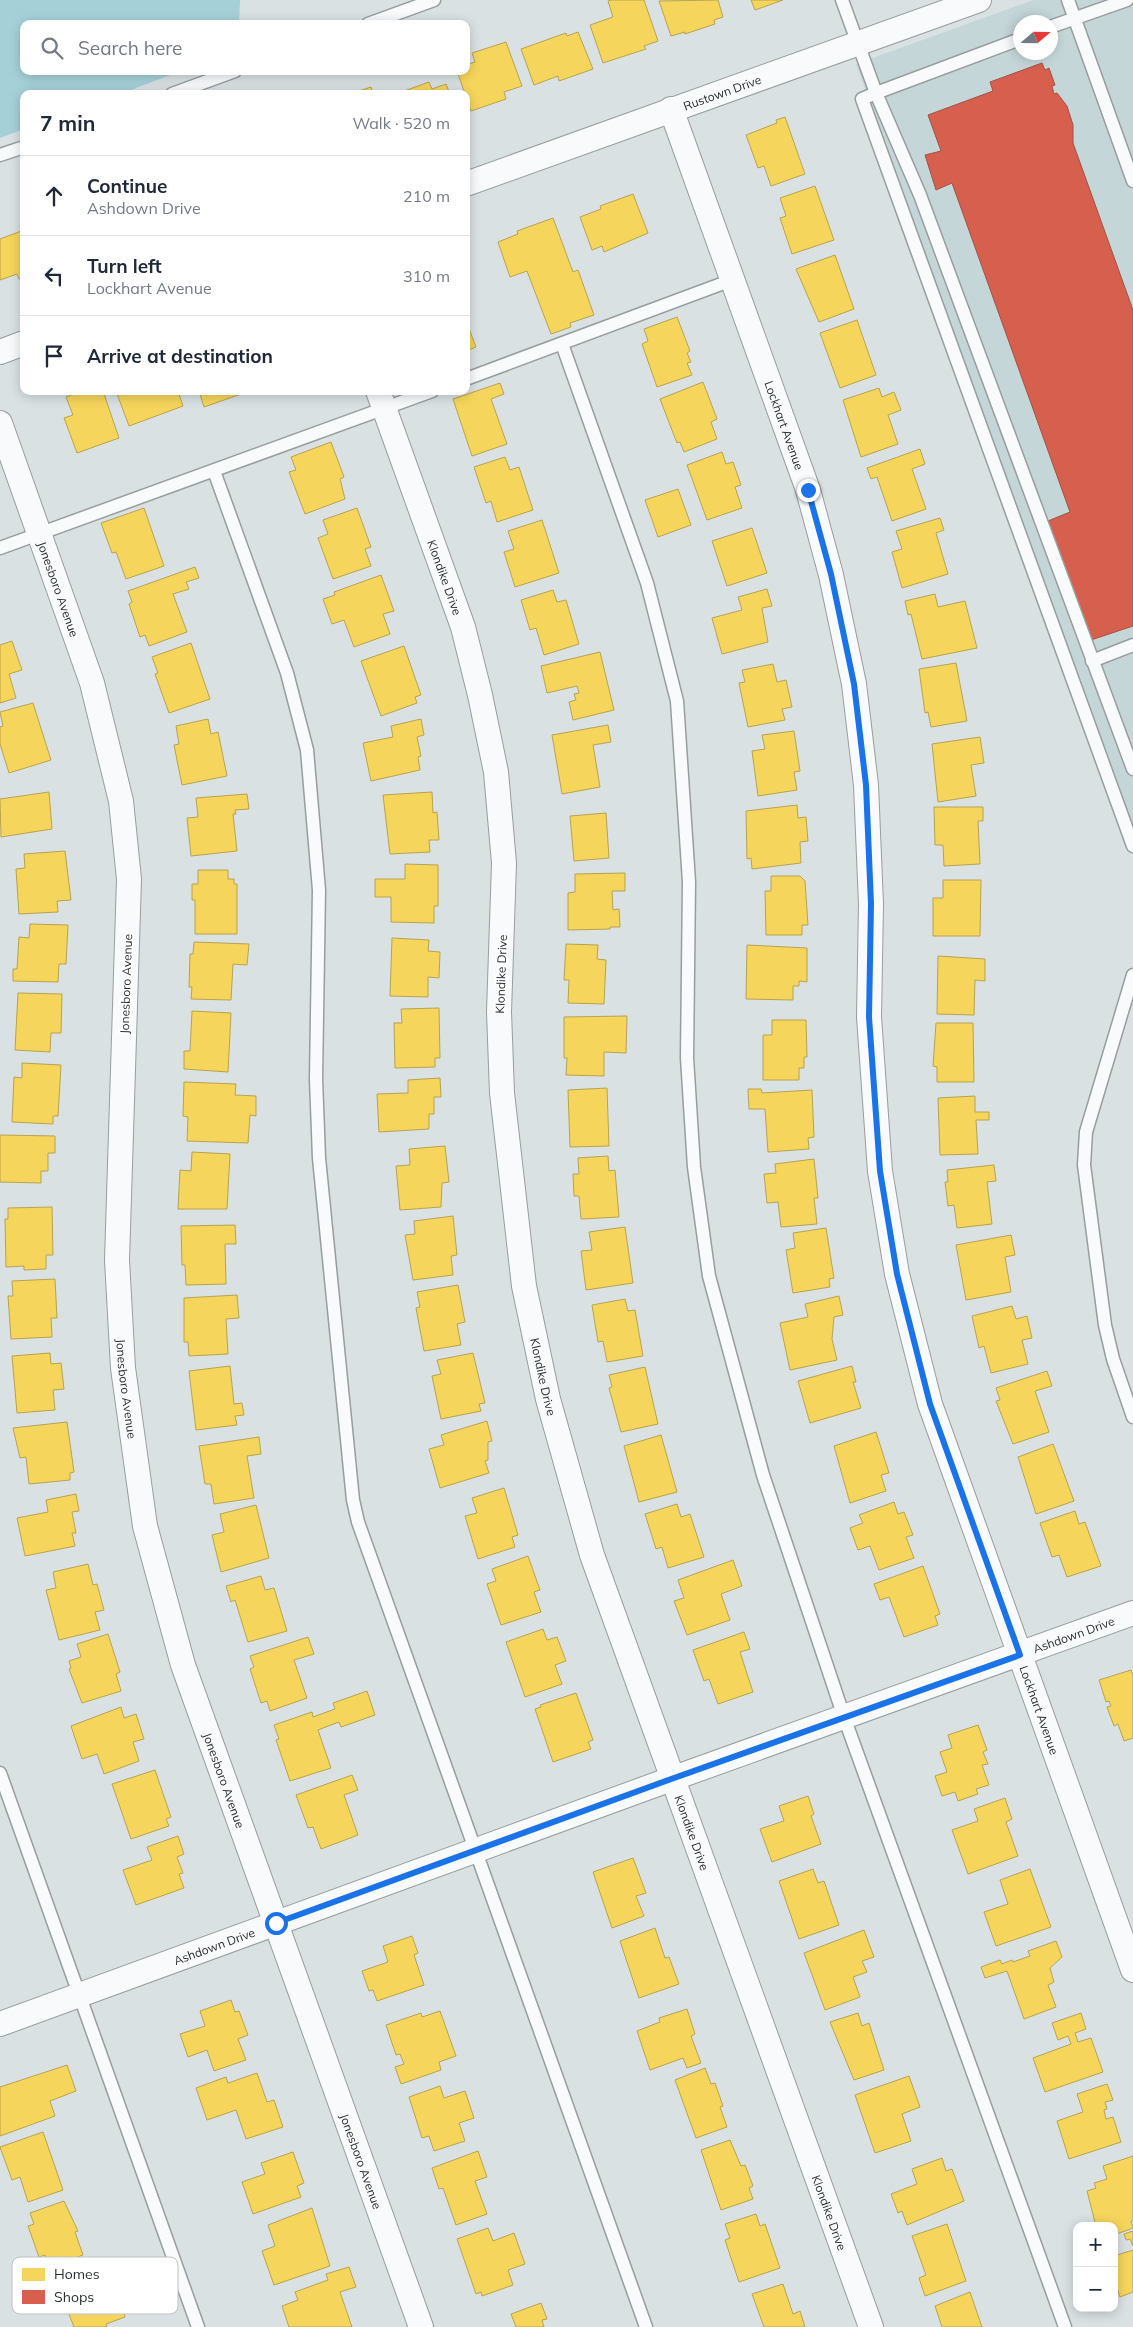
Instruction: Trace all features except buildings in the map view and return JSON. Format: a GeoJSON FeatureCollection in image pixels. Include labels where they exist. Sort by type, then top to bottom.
{"type":"FeatureCollection","features":[{"type":"Feature","properties":{"kind":"street","name":"Rustown Drive"},"geometry":{"type":"LineString","coordinates":[[470,183],[979,0]]}},
{"type":"Feature","properties":{"kind":"street","name":"Lockhart Avenue"},"geometry":{"type":"LineString","coordinates":[[671,109],[808,490],[831,574],[854,684],[866,785],[871,904],[869,1017],[879,1162],[897,1274],[930,1404],[1133,1970]]}},
{"type":"Feature","properties":{"kind":"street"},"geometry":{"type":"LineString","coordinates":[[0,352],[20,345]]}},
{"type":"Feature","properties":{"kind":"street","name":"Klondike Drive"},"geometry":{"type":"LineString","coordinates":[[381,400],[462,627],[480,696],[496,772],[504,863],[499,1012],[502,1093],[524,1286],[548,1399],[592,1556],[674,1778],[870,2327]]}},
{"type":"Feature","properties":{"kind":"street","name":"Jonesboro Avenue"},"geometry":{"type":"LineString","coordinates":[[0,423],[92,683],[121,801],[128,869],[117,1260],[123,1368],[145,1526],[183,1665],[421,2327]]}},
{"type":"Feature","properties":{"kind":"street","name":"Ashdown Drive"},"geometry":{"type":"LineString","coordinates":[[0,2024],[1133,1613]]}},
{"type":"Feature","properties":{"kind":"lane"},"geometry":{"type":"LineString","coordinates":[[379,20],[434,0]]}},
{"type":"Feature","properties":{"kind":"lane"},"geometry":{"type":"LineString","coordinates":[[842,0],[876,93],[920,195],[1133,769]]}},
{"type":"Feature","properties":{"kind":"lane"},"geometry":{"type":"LineString","coordinates":[[1068,0],[1133,181]]}},
{"type":"Feature","properties":{"kind":"lane"},"geometry":{"type":"LineString","coordinates":[[1058,24],[1127,0]]}},
{"type":"Feature","properties":{"kind":"lane"},"geometry":{"type":"LineString","coordinates":[[1013,42],[862,99],[1133,846]]}},
{"type":"Feature","properties":{"kind":"lane"},"geometry":{"type":"LineString","coordinates":[[183,90],[224,75]]}},
{"type":"Feature","properties":{"kind":"lane"},"geometry":{"type":"LineString","coordinates":[[0,155],[20,148]]}},
{"type":"Feature","properties":{"kind":"lane"},"geometry":{"type":"LineString","coordinates":[[470,378],[732,280]]}},
{"type":"Feature","properties":{"kind":"lane"},"geometry":{"type":"LineString","coordinates":[[562,344],[647,583],[677,701],[689,882],[687,1058],[694,1167],[709,1276],[764,1475],[844,1717],[1065,2327]]}},
{"type":"Feature","properties":{"kind":"lane"},"geometry":{"type":"LineString","coordinates":[[0,548],[214,472],[381,400],[409,395]]}},
{"type":"Feature","properties":{"kind":"lane"},"geometry":{"type":"LineString","coordinates":[[214,472],[287,673],[307,750],[319,890],[316,1080],[319,1158],[353,1500],[364,1542],[646,2327]]}},
{"type":"Feature","properties":{"kind":"lane"},"geometry":{"type":"LineString","coordinates":[[1092,661],[1133,645]]}},
{"type":"Feature","properties":{"kind":"lane"},"geometry":{"type":"LineString","coordinates":[[1133,975],[1086,1132],[1084,1165],[1105,1325],[1113,1359],[1133,1417]]}},
{"type":"Feature","properties":{"kind":"lane"},"geometry":{"type":"LineString","coordinates":[[0,1772],[173,2257]]}},
{"type":"Feature","properties":{"kind":"lane"},"geometry":{"type":"LineString","coordinates":[[178,2271],[198,2327]]}},
{"type":"Feature","properties":{"kind":"shaded area"},"geometry":{"type":"Polygon","coordinates":[[[0,0],[240,0],[239,20],[20,20],[20,75],[170,75],[131,90],[20,90],[20,130],[0,138],[0,0]]]}},
{"type":"Feature","properties":{"kind":"shaded area"},"geometry":{"type":"Polygon","coordinates":[[[1033,0],[1133,0],[1133,829],[856,64],[1033,0]]]}},
{"type":"Feature","properties":{"kind":"route"},"geometry":{"type":"LineString","coordinates":[[276,1923],[674,1778],[1020,1655],[930,1404],[897,1274],[880,1171],[869,1017],[871,904],[866,785],[854,684],[831,574],[808,490]]}}]}
